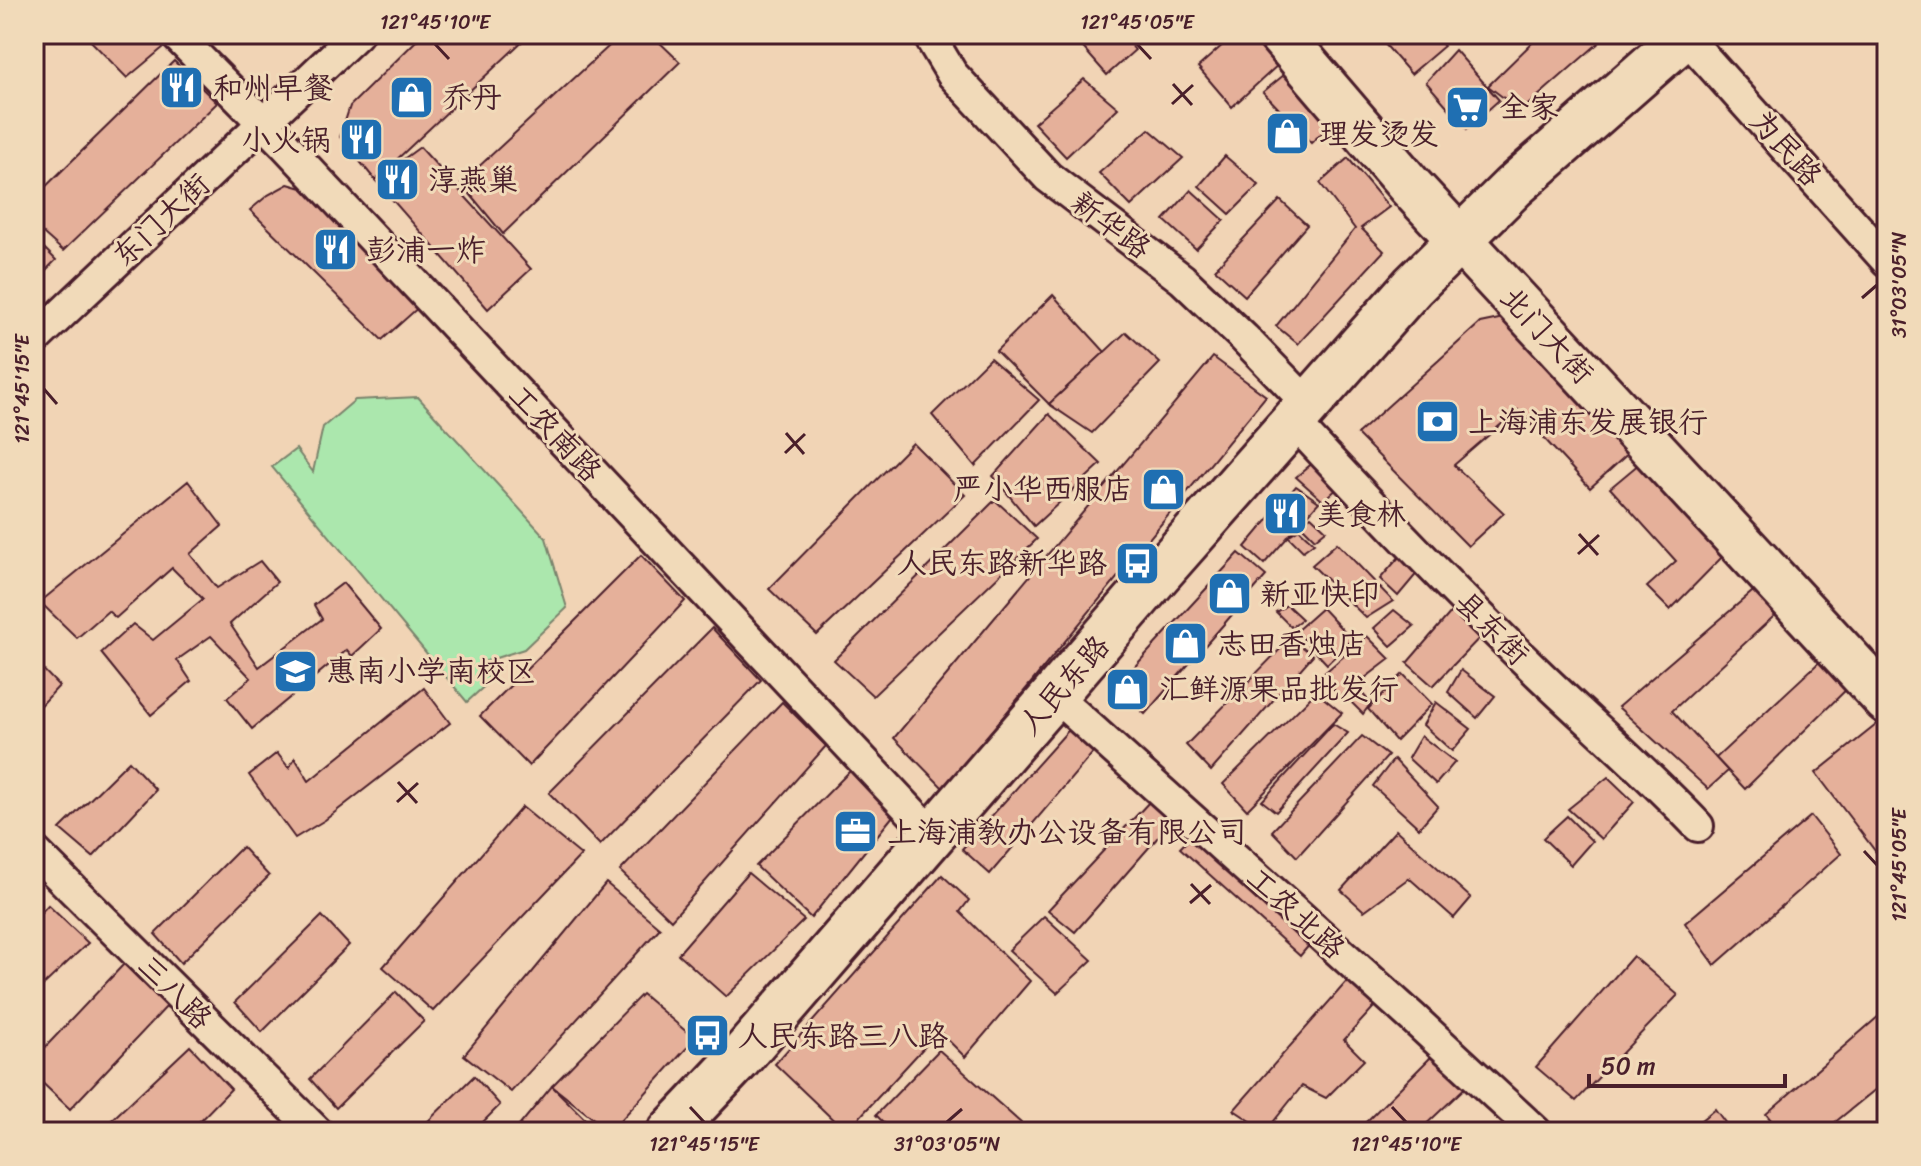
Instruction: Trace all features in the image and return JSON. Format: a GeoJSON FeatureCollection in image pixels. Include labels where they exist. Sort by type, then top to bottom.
{"type":"FeatureCollection","features":[{"type":"Feature","properties":{"kind":"street","name":"工农南路"},"geometry":{"type":"LineString","coordinates":[[175,34],[933,835]]}},
{"type":"Feature","properties":{"kind":"street","name":"东门大街"},"geometry":{"type":"LineString","coordinates":[[34,340],[357,34]]}},
{"type":"Feature","properties":{"kind":"street","name":"北门大街"},"geometry":{"type":"LineString","coordinates":[[1280,34],[1458,239],[1887,701]]}},
{"type":"Feature","properties":{"kind":"street","name":"新华路"},"geometry":{"type":"LineString","coordinates":[[930,35],[952,74],[1048,177],[1182,279],[1244,338],[1302,413]]}},
{"type":"Feature","properties":{"kind":"street","name":"人民东路"},"geometry":{"type":"LineString","coordinates":[[670,1132],[739,1059],[1302,413],[1458,239],[1686,35]]}},
{"type":"Feature","properties":{"kind":"street","name":"为民路"},"geometry":{"type":"LineString","coordinates":[[1686,35],[1887,261]]}},
{"type":"Feature","properties":{"kind":"street","name":"县东街"},"geometry":{"type":"LineString","coordinates":[[1302,413],[1442,579],[1539,674],[1634,760],[1698,826]]}},
{"type":"Feature","properties":{"kind":"street","name":"工农北路"},"geometry":{"type":"LineString","coordinates":[[1055,696],[1536,1132]]}},
{"type":"Feature","properties":{"kind":"street","name":"三八路"},"geometry":{"type":"LineString","coordinates":[[34,851],[317,1132]]}},
{"type":"Feature","properties":{"kind":"green space"},"geometry":{"type":"Polygon","coordinates":[[[418,397],[546,538],[567,608],[524,649],[480,663],[490,681],[467,702],[272,467],[296,449],[313,472],[323,427],[355,400],[418,397]]]}},
{"type":"Feature","properties":{"kind":"building"},"geometry":{"type":"Polygon","coordinates":[[[84,34],[162,34],[170,42],[127,78],[84,34]]]}},
{"type":"Feature","properties":{"kind":"building"},"geometry":{"type":"Polygon","coordinates":[[[246,34],[272,34],[260,45],[246,34]]]}},
{"type":"Feature","properties":{"kind":"building"},"geometry":{"type":"Polygon","coordinates":[[[423,34],[530,34],[375,180],[340,137],[350,106],[423,34]]]}},
{"type":"Feature","properties":{"kind":"building"},"geometry":{"type":"Polygon","coordinates":[[[622,34],[651,34],[680,62],[503,234],[461,183],[622,34]]]}},
{"type":"Feature","properties":{"kind":"building"},"geometry":{"type":"Polygon","coordinates":[[[1071,34],[1122,34],[1135,50],[1107,75],[1071,34]]]}},
{"type":"Feature","properties":{"kind":"building"},"geometry":{"type":"Polygon","coordinates":[[[1235,34],[1252,34],[1279,64],[1232,107],[1198,67],[1235,34]]]}},
{"type":"Feature","properties":{"kind":"building"},"geometry":{"type":"Polygon","coordinates":[[[1376,34],[1433,34],[1444,46],[1411,74],[1376,34]]]}},
{"type":"Feature","properties":{"kind":"building"},"geometry":{"type":"Polygon","coordinates":[[[1541,34],[1609,34],[1521,111],[1488,86],[1541,34]]]}},
{"type":"Feature","properties":{"kind":"building"},"geometry":{"type":"Polygon","coordinates":[[[1455,50],[1499,100],[1467,129],[1426,82],[1455,50]]]}},
{"type":"Feature","properties":{"kind":"building"},"geometry":{"type":"Polygon","coordinates":[[[174,61],[217,103],[63,251],[34,225],[34,198],[174,61]]]}},
{"type":"Feature","properties":{"kind":"building"},"geometry":{"type":"Polygon","coordinates":[[[1290,70],[1337,119],[1311,143],[1263,92],[1290,70]]]}},
{"type":"Feature","properties":{"kind":"building"},"geometry":{"type":"Polygon","coordinates":[[[1084,79],[1118,108],[1066,157],[1034,123],[1084,79]]]}},
{"type":"Feature","properties":{"kind":"building"},"geometry":{"type":"Polygon","coordinates":[[[1149,129],[1183,158],[1131,206],[1099,173],[1149,129]]]}},
{"type":"Feature","properties":{"kind":"building"},"geometry":{"type":"Polygon","coordinates":[[[420,147],[531,269],[488,309],[375,180],[420,147]]]}},
{"type":"Feature","properties":{"kind":"building"},"geometry":{"type":"Polygon","coordinates":[[[1225,156],[1259,185],[1230,214],[1199,186],[1225,156]]]}},
{"type":"Feature","properties":{"kind":"building"},"geometry":{"type":"Polygon","coordinates":[[[1348,158],[1389,207],[1361,228],[1384,251],[1298,344],[1276,326],[1355,229],[1320,183],[1348,158]]]}},
{"type":"Feature","properties":{"kind":"building"},"geometry":{"type":"Polygon","coordinates":[[[288,184],[312,191],[420,306],[382,340],[250,210],[288,184]]]}},
{"type":"Feature","properties":{"kind":"building"},"geometry":{"type":"Polygon","coordinates":[[[1191,190],[1224,220],[1196,249],[1164,220],[1191,190]]]}},
{"type":"Feature","properties":{"kind":"building"},"geometry":{"type":"Polygon","coordinates":[[[1280,200],[1307,225],[1245,296],[1215,269],[1280,200]]]}},
{"type":"Feature","properties":{"kind":"building"},"geometry":{"type":"Polygon","coordinates":[[[34,238],[56,260],[34,282],[34,238]]]}},
{"type":"Feature","properties":{"kind":"building"},"geometry":{"type":"Polygon","coordinates":[[[1053,295],[1105,352],[1049,404],[996,351],[1053,295]]]}},
{"type":"Feature","properties":{"kind":"building","name":"上海浦东发展银行"},"geometry":{"type":"Polygon","coordinates":[[[1513,316],[1632,450],[1590,488],[1518,410],[1454,465],[1504,513],[1468,546],[1357,434],[1480,323],[1513,316]]]}},
{"type":"Feature","properties":{"kind":"building"},"geometry":{"type":"Polygon","coordinates":[[[1126,332],[1160,363],[1092,433],[1049,404],[1126,332]]]}},
{"type":"Feature","properties":{"kind":"building"},"geometry":{"type":"Polygon","coordinates":[[[1213,357],[1266,396],[944,789],[894,738],[1213,357]]]}},
{"type":"Feature","properties":{"kind":"building"},"geometry":{"type":"Polygon","coordinates":[[[990,358],[1039,400],[975,466],[932,415],[990,358]]]}},
{"type":"Feature","properties":{"kind":"building"},"geometry":{"type":"Polygon","coordinates":[[[1049,414],[1101,464],[1034,526],[993,476],[1049,414]]]}},
{"type":"Feature","properties":{"kind":"building"},"geometry":{"type":"Polygon","coordinates":[[[913,443],[965,495],[817,635],[769,589],[913,443]]]}},
{"type":"Feature","properties":{"kind":"building"},"geometry":{"type":"Polygon","coordinates":[[[1321,456],[1345,482],[1323,501],[1296,477],[1321,456]]]}},
{"type":"Feature","properties":{"kind":"building"},"geometry":{"type":"Polygon","coordinates":[[[1640,463],[1728,551],[1670,610],[1647,587],[1676,561],[1610,488],[1640,463]]]}},
{"type":"Feature","properties":{"kind":"building"},"geometry":{"type":"Polygon","coordinates":[[[188,481],[222,526],[190,554],[217,588],[260,561],[277,582],[230,624],[259,667],[322,619],[314,605],[343,583],[381,629],[352,656],[347,650],[252,729],[227,698],[251,678],[211,636],[177,660],[191,681],[151,715],[101,653],[133,624],[153,640],[203,599],[172,568],[116,618],[108,611],[77,638],[40,602],[188,481]]]}},
{"type":"Feature","properties":{"kind":"building"},"geometry":{"type":"Polygon","coordinates":[[[1296,486],[1319,502],[1264,564],[1245,547],[1296,486]]]}},
{"type":"Feature","properties":{"kind":"building"},"geometry":{"type":"Polygon","coordinates":[[[995,500],[1037,539],[873,696],[834,660],[995,500]]]}},
{"type":"Feature","properties":{"kind":"building"},"geometry":{"type":"Polygon","coordinates":[[[1311,516],[1326,530],[1315,539],[1300,524],[1311,516]]]}},
{"type":"Feature","properties":{"kind":"building"},"geometry":{"type":"Polygon","coordinates":[[[1299,529],[1314,543],[1303,551],[1288,536],[1299,529]]]}},
{"type":"Feature","properties":{"kind":"building"},"geometry":{"type":"Polygon","coordinates":[[[1337,543],[1393,601],[1366,618],[1312,565],[1337,543]]]}},
{"type":"Feature","properties":{"kind":"building"},"geometry":{"type":"Polygon","coordinates":[[[1407,548],[1424,565],[1398,596],[1380,579],[1407,548]]]}},
{"type":"Feature","properties":{"kind":"building"},"geometry":{"type":"Polygon","coordinates":[[[1239,553],[1266,576],[1145,714],[1115,688],[1239,553]]]}},
{"type":"Feature","properties":{"kind":"building"},"geometry":{"type":"Polygon","coordinates":[[[641,555],[685,601],[529,766],[480,716],[641,555]]]}},
{"type":"Feature","properties":{"kind":"building"},"geometry":{"type":"Polygon","coordinates":[[[1766,580],[1786,605],[1672,711],[1728,771],[1708,789],[1618,707],[1766,580]]]}},
{"type":"Feature","properties":{"kind":"building"},"geometry":{"type":"Polygon","coordinates":[[[1458,604],[1487,630],[1433,686],[1407,663],[1458,604]]]}},
{"type":"Feature","properties":{"kind":"building"},"geometry":{"type":"Polygon","coordinates":[[[1287,605],[1302,619],[1291,627],[1276,612],[1287,605]]]}},
{"type":"Feature","properties":{"kind":"building"},"geometry":{"type":"Polygon","coordinates":[[[1322,608],[1352,640],[1327,664],[1296,631],[1322,608]]]}},
{"type":"Feature","properties":{"kind":"building"},"geometry":{"type":"Polygon","coordinates":[[[1394,610],[1414,626],[1391,646],[1374,628],[1394,610]]]}},
{"type":"Feature","properties":{"kind":"building"},"geometry":{"type":"Polygon","coordinates":[[[712,628],[761,680],[600,845],[549,793],[712,628]]]}},
{"type":"Feature","properties":{"kind":"building"},"geometry":{"type":"Polygon","coordinates":[[[1367,636],[1390,659],[1340,697],[1322,675],[1367,636]]]}},
{"type":"Feature","properties":{"kind":"building"},"geometry":{"type":"Polygon","coordinates":[[[1291,638],[1313,655],[1211,771],[1186,745],[1291,638]]]}},
{"type":"Feature","properties":{"kind":"building"},"geometry":{"type":"Polygon","coordinates":[[[1829,653],[1859,677],[1745,789],[1716,758],[1829,653]]]}},
{"type":"Feature","properties":{"kind":"building"},"geometry":{"type":"Polygon","coordinates":[[[34,660],[59,686],[34,713],[34,660]]]}},
{"type":"Feature","properties":{"kind":"building"},"geometry":{"type":"Polygon","coordinates":[[[1461,670],[1495,696],[1477,718],[1448,692],[1461,670]]]}},
{"type":"Feature","properties":{"kind":"building"},"geometry":{"type":"Polygon","coordinates":[[[1403,674],[1432,704],[1396,741],[1368,709],[1403,674]]]}},
{"type":"Feature","properties":{"kind":"building"},"geometry":{"type":"Polygon","coordinates":[[[424,688],[450,723],[325,820],[295,838],[249,775],[277,753],[289,768],[295,758],[309,781],[424,688]]]}},
{"type":"Feature","properties":{"kind":"building"},"geometry":{"type":"Polygon","coordinates":[[[1357,688],[1371,703],[1363,714],[1347,698],[1357,688]]]}},
{"type":"Feature","properties":{"kind":"building"},"geometry":{"type":"Polygon","coordinates":[[[1316,692],[1342,713],[1247,810],[1223,784],[1316,692]]]}},
{"type":"Feature","properties":{"kind":"building"},"geometry":{"type":"Polygon","coordinates":[[[782,702],[826,746],[671,920],[620,871],[782,702]]]}},
{"type":"Feature","properties":{"kind":"building"},"geometry":{"type":"Polygon","coordinates":[[[1436,702],[1471,729],[1452,751],[1423,725],[1436,702]]]}},
{"type":"Feature","properties":{"kind":"building"},"geometry":{"type":"Polygon","coordinates":[[[1881,721],[1887,726],[1887,856],[1882,860],[1816,773],[1881,721]]]}},
{"type":"Feature","properties":{"kind":"building"},"geometry":{"type":"Polygon","coordinates":[[[1333,724],[1348,733],[1276,812],[1262,801],[1333,724]]]}},
{"type":"Feature","properties":{"kind":"building"},"geometry":{"type":"Polygon","coordinates":[[[1073,725],[1097,748],[990,874],[962,849],[1073,725]]]}},
{"type":"Feature","properties":{"kind":"building"},"geometry":{"type":"Polygon","coordinates":[[[1362,736],[1388,756],[1297,857],[1272,831],[1362,736]]]}},
{"type":"Feature","properties":{"kind":"building"},"geometry":{"type":"Polygon","coordinates":[[[1421,736],[1455,762],[1436,784],[1408,758],[1421,736]]]}},
{"type":"Feature","properties":{"kind":"building"},"geometry":{"type":"Polygon","coordinates":[[[1394,759],[1438,806],[1419,828],[1373,786],[1394,759]]]}},
{"type":"Feature","properties":{"kind":"building"},"geometry":{"type":"Polygon","coordinates":[[[129,761],[156,790],[93,857],[60,829],[129,761]]]}},
{"type":"Feature","properties":{"kind":"building"},"geometry":{"type":"Polygon","coordinates":[[[850,771],[893,816],[811,918],[756,866],[850,771]]]}},
{"type":"Feature","properties":{"kind":"building"},"geometry":{"type":"Polygon","coordinates":[[[1608,777],[1634,802],[1601,839],[1568,809],[1608,777]]]}},
{"type":"Feature","properties":{"kind":"building"},"geometry":{"type":"Polygon","coordinates":[[[1151,800],[1173,820],[1075,932],[1048,910],[1151,800]]]}},
{"type":"Feature","properties":{"kind":"building"},"geometry":{"type":"Polygon","coordinates":[[[522,807],[581,855],[433,1011],[383,967],[522,807]]]}},
{"type":"Feature","properties":{"kind":"building"},"geometry":{"type":"Polygon","coordinates":[[[1567,816],[1592,841],[1571,865],[1543,838],[1567,816]]]}},
{"type":"Feature","properties":{"kind":"building"},"geometry":{"type":"Polygon","coordinates":[[[1811,816],[1841,854],[1715,965],[1685,923],[1811,816]]]}},
{"type":"Feature","properties":{"kind":"building"},"geometry":{"type":"Polygon","coordinates":[[[1396,830],[1471,898],[1454,918],[1409,878],[1364,911],[1341,890],[1396,830]]]}},
{"type":"Feature","properties":{"kind":"building"},"geometry":{"type":"Polygon","coordinates":[[[1197,831],[1316,937],[1300,956],[1180,848],[1197,831]]]}},
{"type":"Feature","properties":{"kind":"building"},"geometry":{"type":"Polygon","coordinates":[[[242,847],[269,876],[181,963],[155,934],[242,847]]]}},
{"type":"Feature","properties":{"kind":"building"},"geometry":{"type":"Polygon","coordinates":[[[748,873],[804,920],[726,997],[678,954],[748,873]]]}},
{"type":"Feature","properties":{"kind":"building"},"geometry":{"type":"Polygon","coordinates":[[[942,875],[969,900],[960,912],[1030,981],[965,1057],[939,1031],[846,1132],[775,1064],[942,875]]]}},
{"type":"Feature","properties":{"kind":"building"},"geometry":{"type":"Polygon","coordinates":[[[606,883],[660,928],[511,1092],[464,1055],[606,883]]]}},
{"type":"Feature","properties":{"kind":"building"},"geometry":{"type":"Polygon","coordinates":[[[48,905],[88,943],[34,994],[34,920],[48,905]]]}},
{"type":"Feature","properties":{"kind":"building"},"geometry":{"type":"Polygon","coordinates":[[[322,916],[349,945],[262,1032],[235,1002],[322,916]]]}},
{"type":"Feature","properties":{"kind":"building"},"geometry":{"type":"Polygon","coordinates":[[[1044,916],[1092,960],[1057,993],[1009,950],[1044,916]]]}},
{"type":"Feature","properties":{"kind":"building"},"geometry":{"type":"Polygon","coordinates":[[[1633,956],[1678,995],[1576,1101],[1536,1067],[1633,956]]]}},
{"type":"Feature","properties":{"kind":"building"},"geometry":{"type":"Polygon","coordinates":[[[124,964],[168,1005],[70,1109],[34,1075],[34,1059],[124,964]]]}},
{"type":"Feature","properties":{"kind":"building"},"geometry":{"type":"Polygon","coordinates":[[[1356,971],[1383,997],[1344,1040],[1364,1060],[1326,1098],[1302,1086],[1266,1131],[1234,1110],[1356,971]]]}},
{"type":"Feature","properties":{"kind":"building"},"geometry":{"type":"Polygon","coordinates":[[[396,992],[424,1021],[336,1108],[310,1079],[396,992]]]}},
{"type":"Feature","properties":{"kind":"building"},"geometry":{"type":"Polygon","coordinates":[[[642,994],[695,1039],[610,1132],[552,1086],[642,994]]]}},
{"type":"Feature","properties":{"kind":"building"},"geometry":{"type":"Polygon","coordinates":[[[1887,1009],[1887,1080],[1823,1132],[1781,1132],[1766,1114],[1887,1009]]]}},
{"type":"Feature","properties":{"kind":"building"},"geometry":{"type":"Polygon","coordinates":[[[190,1046],[231,1089],[189,1132],[99,1132],[190,1046]]]}},
{"type":"Feature","properties":{"kind":"building"},"geometry":{"type":"Polygon","coordinates":[[[939,1050],[1031,1132],[893,1132],[876,1115],[939,1050]]]}},
{"type":"Feature","properties":{"kind":"building"},"geometry":{"type":"Polygon","coordinates":[[[1438,1050],[1472,1081],[1418,1132],[1356,1132],[1438,1050]]]}},
{"type":"Feature","properties":{"kind":"building"},"geometry":{"type":"Polygon","coordinates":[[[474,1076],[500,1105],[473,1132],[417,1132],[474,1076]]]}},
{"type":"Feature","properties":{"kind":"building"},"geometry":{"type":"Polygon","coordinates":[[[552,1086],[598,1132],[514,1132],[552,1086]]]}},
{"type":"Feature","properties":{"kind":"building"},"geometry":{"type":"Polygon","coordinates":[[[1715,1109],[1732,1132],[1686,1132],[1715,1109]]]}},
{"type":"Feature","properties":{"kind":"place","name":"和州早餐"},"geometry":{"type":"Point","coordinates":[182,88]}},
{"type":"Feature","properties":{"kind":"place","name":"乔丹"},"geometry":{"type":"Point","coordinates":[411,97]}},
{"type":"Feature","properties":{"kind":"place","name":"全家"},"geometry":{"type":"Point","coordinates":[1468,107]}},
{"type":"Feature","properties":{"kind":"place","name":"理发烫发"},"geometry":{"type":"Point","coordinates":[1288,134]}},
{"type":"Feature","properties":{"kind":"place","name":"小火锅"},"geometry":{"type":"Point","coordinates":[362,140]}},
{"type":"Feature","properties":{"kind":"place","name":"淳燕巢"},"geometry":{"type":"Point","coordinates":[397,180]}},
{"type":"Feature","properties":{"kind":"place","name":"彭浦一炸"},"geometry":{"type":"Point","coordinates":[335,250]}},
{"type":"Feature","properties":{"kind":"place","name":"上海浦东发展银行"},"geometry":{"type":"Point","coordinates":[1437,422]}},
{"type":"Feature","properties":{"kind":"place","name":"严小华西服店"},"geometry":{"type":"Point","coordinates":[1164,489]}},
{"type":"Feature","properties":{"kind":"place","name":"美食林"},"geometry":{"type":"Point","coordinates":[1285,514]}},
{"type":"Feature","properties":{"kind":"place","name":"人民东路新华路"},"geometry":{"type":"Point","coordinates":[1138,563]}},
{"type":"Feature","properties":{"kind":"place","name":"新亚快印"},"geometry":{"type":"Point","coordinates":[1229,594]}},
{"type":"Feature","properties":{"kind":"place","name":"志田香烛店"},"geometry":{"type":"Point","coordinates":[1186,644]}},
{"type":"Feature","properties":{"kind":"place","name":"惠南小学南校区"},"geometry":{"type":"Point","coordinates":[295,671]}},
{"type":"Feature","properties":{"kind":"place","name":"汇鲜源果品批发行"},"geometry":{"type":"Point","coordinates":[1128,689]}},
{"type":"Feature","properties":{"kind":"place","name":"上海浦教办公设备有限公司"},"geometry":{"type":"Point","coordinates":[856,832]}},
{"type":"Feature","properties":{"kind":"place","name":"人民东路三八路"},"geometry":{"type":"Point","coordinates":[707,1036]}}]}
